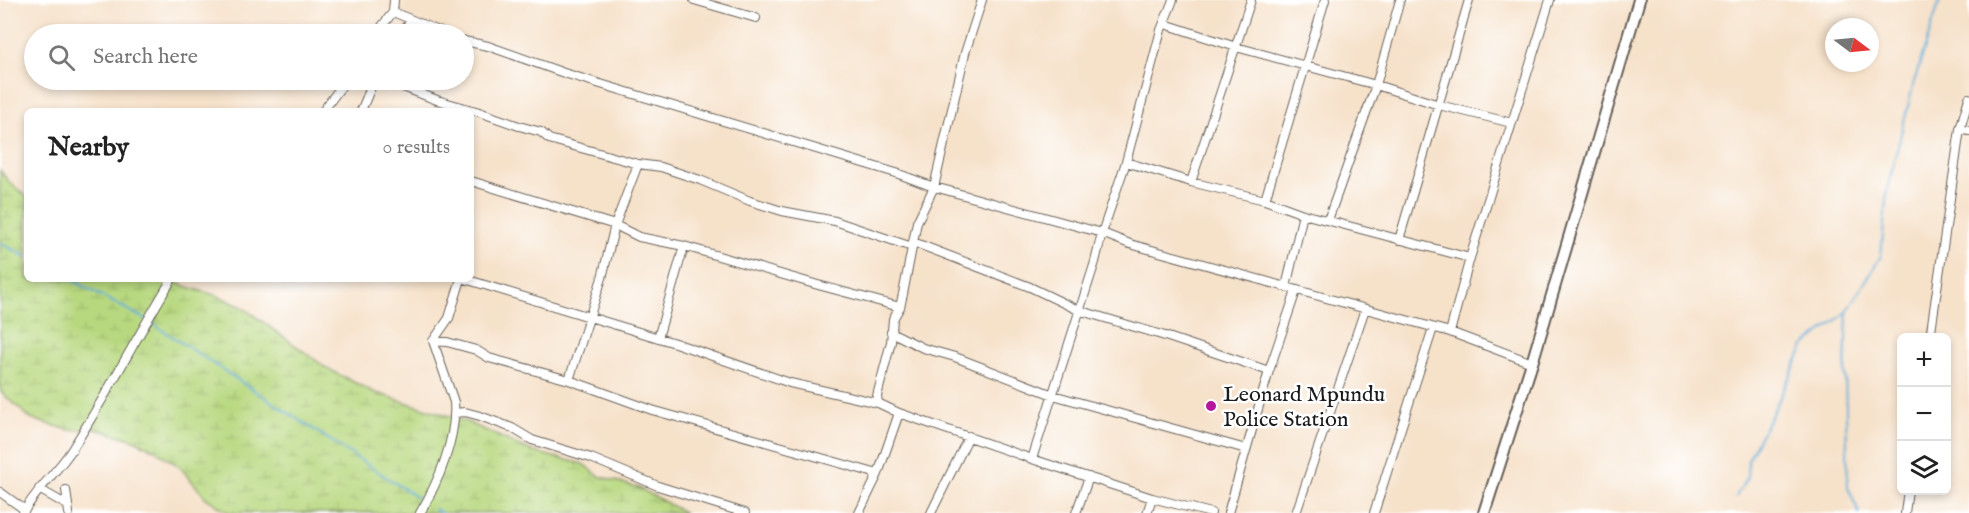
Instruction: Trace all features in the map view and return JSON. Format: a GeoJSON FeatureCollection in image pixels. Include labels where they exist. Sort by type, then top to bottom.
{"type":"FeatureCollection","features":[{"type":"Feature","properties":{"kind":"street"},"geometry":{"type":"LineString","coordinates":[[384,24],[393,12],[394,0]]}},
{"type":"Feature","properties":{"kind":"street"},"geometry":{"type":"LineString","coordinates":[[694,0],[756,18]]}},
{"type":"Feature","properties":{"kind":"street"},"geometry":{"type":"LineString","coordinates":[[878,403],[877,396],[891,342],[893,319],[900,307],[917,222],[933,187],[965,53],[982,0]]}},
{"type":"Feature","properties":{"kind":"street"},"geometry":{"type":"LineString","coordinates":[[1032,459],[1126,162],[1161,30],[1173,0]]}},
{"type":"Feature","properties":{"kind":"street"},"geometry":{"type":"LineString","coordinates":[[1191,182],[1251,0]]}},
{"type":"Feature","properties":{"kind":"street"},"geometry":{"type":"LineString","coordinates":[[1265,200],[1325,0]]}},
{"type":"Feature","properties":{"kind":"street"},"geometry":{"type":"LineString","coordinates":[[1328,220],[1376,85],[1400,0]]}},
{"type":"Feature","properties":{"kind":"street"},"geometry":{"type":"LineString","coordinates":[[1399,240],[1469,0]]}},
{"type":"Feature","properties":{"kind":"street"},"geometry":{"type":"LineString","coordinates":[[1450,332],[1470,258],[1550,0]]}},
{"type":"Feature","properties":{"kind":"street"},"geometry":{"type":"LineString","coordinates":[[1484,513],[1532,363],[1639,0]]}},
{"type":"Feature","properties":{"kind":"street"},"geometry":{"type":"LineString","coordinates":[[393,12],[421,23]]}},
{"type":"Feature","properties":{"kind":"street"},"geometry":{"type":"LineString","coordinates":[[409,24],[421,23]]}},
{"type":"Feature","properties":{"kind":"street"},"geometry":{"type":"LineString","coordinates":[[1165,24],[1439,105],[1512,123]]}},
{"type":"Feature","properties":{"kind":"street"},"geometry":{"type":"LineString","coordinates":[[474,43],[564,73],[896,173],[933,187],[1102,233],[1130,244],[1296,291],[1450,332],[1532,363]]}},
{"type":"Feature","properties":{"kind":"street"},"geometry":{"type":"LineString","coordinates":[[325,108],[339,90]]}},
{"type":"Feature","properties":{"kind":"street"},"geometry":{"type":"LineString","coordinates":[[362,108],[370,90]]}},
{"type":"Feature","properties":{"kind":"street"},"geometry":{"type":"LineString","coordinates":[[411,90],[465,108]]}},
{"type":"Feature","properties":{"kind":"street"},"geometry":{"type":"LineString","coordinates":[[1931,333],[1960,129],[1969,98]]}},
{"type":"Feature","properties":{"kind":"street"},"geometry":{"type":"LineString","coordinates":[[474,110],[541,132],[549,139],[638,164],[661,167],[782,211],[835,221],[913,244],[1030,287],[1078,310],[1269,371]]}},
{"type":"Feature","properties":{"kind":"street"},"geometry":{"type":"LineString","coordinates":[[1960,129],[1969,132]]}},
{"type":"Feature","properties":{"kind":"street"},"geometry":{"type":"LineString","coordinates":[[1126,162],[1191,182],[1265,200],[1303,214],[1470,258]]}},
{"type":"Feature","properties":{"kind":"street"},"geometry":{"type":"LineString","coordinates":[[570,380],[612,245],[615,225],[638,164]]}},
{"type":"Feature","properties":{"kind":"street"},"geometry":{"type":"LineString","coordinates":[[474,182],[615,225],[639,237],[684,246],[900,307]]}},
{"type":"Feature","properties":{"kind":"street"},"geometry":{"type":"LineString","coordinates":[[1287,287],[1303,214]]}},
{"type":"Feature","properties":{"kind":"street"},"geometry":{"type":"LineString","coordinates":[[658,338],[684,246]]}},
{"type":"Feature","properties":{"kind":"street"},"geometry":{"type":"LineString","coordinates":[[0,492],[24,511],[39,489],[56,472],[114,382],[142,328],[170,282]]}},
{"type":"Feature","properties":{"kind":"street"},"geometry":{"type":"LineString","coordinates":[[433,341],[449,318],[462,282]]}},
{"type":"Feature","properties":{"kind":"street"},"geometry":{"type":"LineString","coordinates":[[473,282],[658,338],[790,383],[878,403],[899,413],[1032,459],[1152,498],[1211,513]]}},
{"type":"Feature","properties":{"kind":"street"},"geometry":{"type":"LineString","coordinates":[[1228,513],[1269,371],[1296,291]]}},
{"type":"Feature","properties":{"kind":"street"},"geometry":{"type":"LineString","coordinates":[[1296,513],[1365,309]]}},
{"type":"Feature","properties":{"kind":"street"},"geometry":{"type":"LineString","coordinates":[[1374,513],[1432,328]]}},
{"type":"Feature","properties":{"kind":"street"},"geometry":{"type":"LineString","coordinates":[[891,332],[922,348],[955,357],[1053,395],[1246,449]]}},
{"type":"Feature","properties":{"kind":"street"},"geometry":{"type":"LineString","coordinates":[[433,341],[447,342],[476,350],[489,358],[570,380],[652,410],[878,474]]}},
{"type":"Feature","properties":{"kind":"street"},"geometry":{"type":"LineString","coordinates":[[420,513],[438,477],[446,454],[455,413],[454,402],[433,341]]}},
{"type":"Feature","properties":{"kind":"street"},"geometry":{"type":"LineString","coordinates":[[455,413],[465,412],[480,416],[532,440],[591,458],[658,486],[745,513]]}},
{"type":"Feature","properties":{"kind":"street"},"geometry":{"type":"LineString","coordinates":[[859,513],[878,474],[899,413]]}},
{"type":"Feature","properties":{"kind":"street"},"geometry":{"type":"LineString","coordinates":[[932,513],[969,436]]}},
{"type":"Feature","properties":{"kind":"street"},"geometry":{"type":"LineString","coordinates":[[1076,513],[1089,477]]}},
{"type":"Feature","properties":{"kind":"street"},"geometry":{"type":"LineString","coordinates":[[39,489],[68,509]]}},
{"type":"Feature","properties":{"kind":"street"},"geometry":{"type":"LineString","coordinates":[[66,490],[68,509]]}},
{"type":"Feature","properties":{"kind":"street"},"geometry":{"type":"LineString","coordinates":[[1905,513],[1907,495]]}},
{"type":"Feature","properties":{"kind":"street"},"geometry":{"type":"LineString","coordinates":[[1147,513],[1152,498]]}},
{"type":"Feature","properties":{"kind":"green space"},"geometry":{"type":"Polygon","coordinates":[[[0,170],[9,182],[24,194],[24,282],[172,282],[218,296],[242,307],[328,369],[373,392],[462,420],[534,452],[583,464],[599,476],[639,488],[685,513],[229,513],[206,498],[180,467],[155,450],[132,439],[95,429],[69,430],[31,419],[0,391],[0,170]]]}},
{"type":"Feature","properties":{"kind":"waterway"},"geometry":{"type":"LineString","coordinates":[[1736,497],[1747,477],[1748,460],[1804,346],[1847,312],[1881,256],[1887,190],[1914,82],[1940,0]]}},
{"type":"Feature","properties":{"kind":"waterway"},"geometry":{"type":"LineString","coordinates":[[0,243],[24,255]]}},
{"type":"Feature","properties":{"kind":"waterway"},"geometry":{"type":"LineString","coordinates":[[76,282],[145,319]]}},
{"type":"Feature","properties":{"kind":"waterway"},"geometry":{"type":"LineString","coordinates":[[1847,312],[1845,371],[1848,487],[1859,513]]}},
{"type":"Feature","properties":{"kind":"waterway"},"geometry":{"type":"LineString","coordinates":[[150,322],[418,498]]}},
{"type":"Feature","properties":{"kind":"waterway"},"geometry":{"type":"LineString","coordinates":[[434,509],[442,513]]}},
{"type":"Feature","properties":{"kind":"place","name":"Leonard Mpundu Police Station"},"geometry":{"type":"Point","coordinates":[1211,406]}}]}
